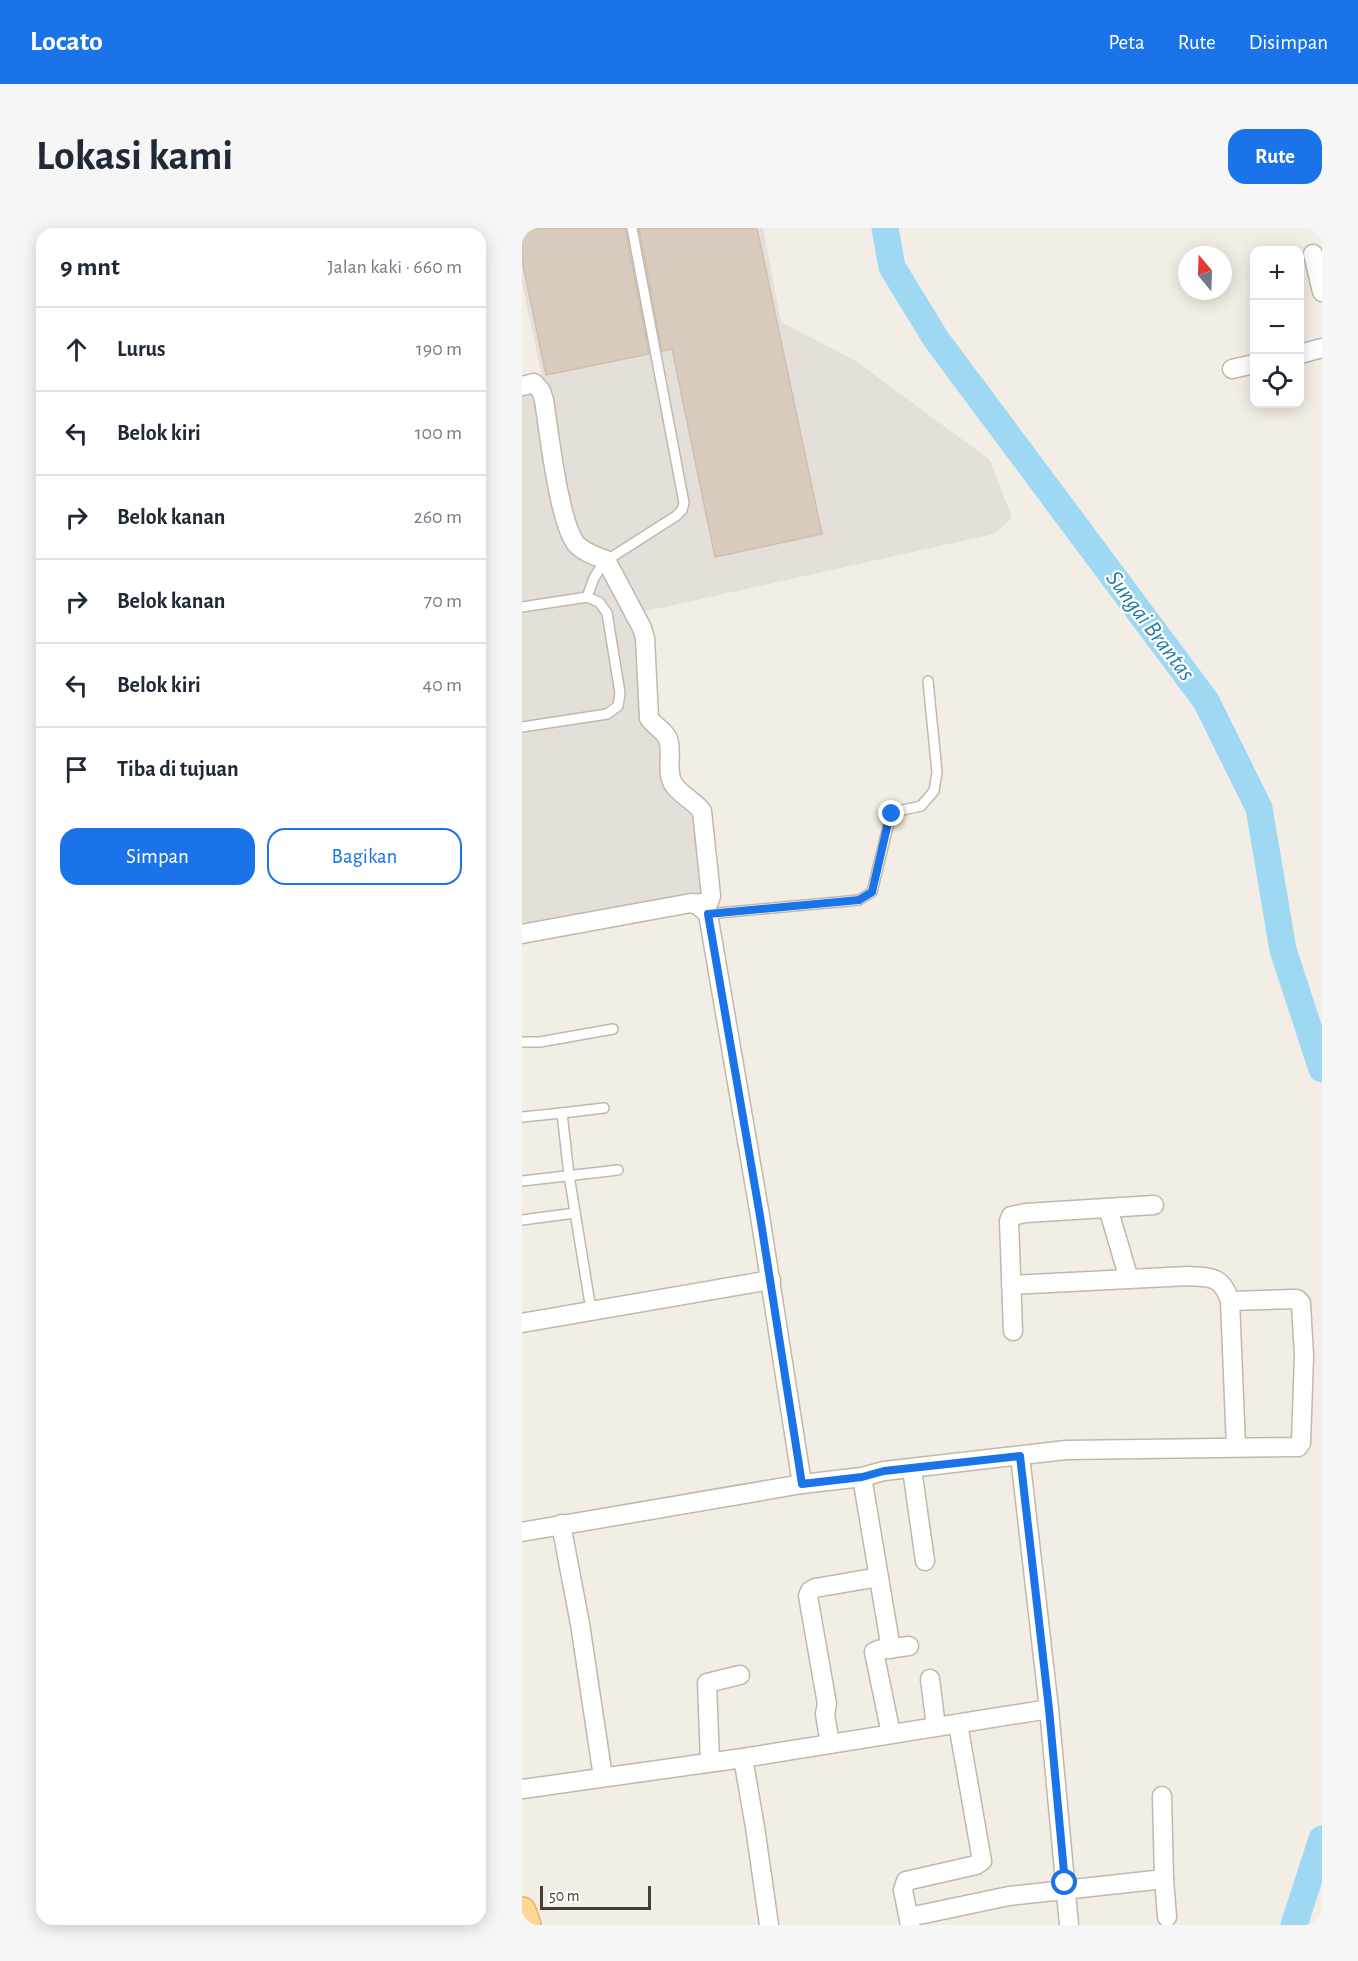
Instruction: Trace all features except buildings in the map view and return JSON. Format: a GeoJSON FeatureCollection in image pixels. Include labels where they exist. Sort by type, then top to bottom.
{"type":"FeatureCollection","features":[{"type":"Feature","properties":{"kind":"main road"},"geometry":{"type":"LineString","coordinates":[[522,1911],[527,1925]]}},
{"type":"Feature","properties":{"kind":"street"},"geometry":{"type":"LineString","coordinates":[[1313,255],[1322,292]]}},
{"type":"Feature","properties":{"kind":"street"},"geometry":{"type":"LineString","coordinates":[[1304,353],[1322,348]]}},
{"type":"Feature","properties":{"kind":"street"},"geometry":{"type":"LineString","coordinates":[[1232,369],[1250,365]]}},
{"type":"Feature","properties":{"kind":"street"},"geometry":{"type":"LineString","coordinates":[[522,386],[534,383],[541,391],[544,400],[562,510],[570,534],[578,546],[606,560],[642,628],[645,638],[649,718],[653,724],[665,732],[669,741],[671,778],[674,785],[702,811],[711,896],[709,902],[701,909],[522,934]]}},
{"type":"Feature","properties":{"kind":"street"},"geometry":{"type":"LineString","coordinates":[[701,909],[771,1280],[802,1484]]}},
{"type":"Feature","properties":{"kind":"street"},"geometry":{"type":"LineString","coordinates":[[1012,1331],[1009,1221],[1011,1216],[1026,1213],[1154,1205]]}},
{"type":"Feature","properties":{"kind":"street"},"geometry":{"type":"LineString","coordinates":[[1108,1208],[1129,1279]]}},
{"type":"Feature","properties":{"kind":"street"},"geometry":{"type":"LineString","coordinates":[[1011,1286],[1188,1276],[1208,1277],[1222,1284],[1230,1301],[1236,1446]]}},
{"type":"Feature","properties":{"kind":"street"},"geometry":{"type":"LineString","coordinates":[[522,1323],[771,1280]]}},
{"type":"Feature","properties":{"kind":"street"},"geometry":{"type":"LineString","coordinates":[[522,1532],[802,1484],[862,1477],[884,1471],[1066,1450],[1236,1446],[1286,1448],[1300,1445],[1304,1333],[1302,1306],[1297,1299],[1230,1301]]}},
{"type":"Feature","properties":{"kind":"street"},"geometry":{"type":"LineString","coordinates":[[1020,1456],[1049,1709],[1069,1925]]}},
{"type":"Feature","properties":{"kind":"street"},"geometry":{"type":"LineString","coordinates":[[912,1469],[925,1561]]}},
{"type":"Feature","properties":{"kind":"street"},"geometry":{"type":"LineString","coordinates":[[862,1477],[879,1576],[900,1647],[876,1650],[874,1654],[891,1734]]}},
{"type":"Feature","properties":{"kind":"street"},"geometry":{"type":"LineString","coordinates":[[561,1524],[582,1636],[603,1777]]}},
{"type":"Feature","properties":{"kind":"street"},"geometry":{"type":"LineString","coordinates":[[830,1744],[825,1714],[827,1704],[808,1596],[810,1591],[816,1588],[879,1576]]}},
{"type":"Feature","properties":{"kind":"street"},"geometry":{"type":"LineString","coordinates":[[710,1762],[707,1683],[740,1675]]}},
{"type":"Feature","properties":{"kind":"street"},"geometry":{"type":"LineString","coordinates":[[930,1679],[936,1727]]}},
{"type":"Feature","properties":{"kind":"street"},"geometry":{"type":"LineString","coordinates":[[522,1789],[743,1758],[1049,1709]]}},
{"type":"Feature","properties":{"kind":"street"},"geometry":{"type":"LineString","coordinates":[[958,1724],[982,1861],[976,1865],[906,1881],[903,1890],[909,1921],[1009,1896],[1164,1879]]}},
{"type":"Feature","properties":{"kind":"street"},"geometry":{"type":"LineString","coordinates":[[743,1758],[769,1925]]}},
{"type":"Feature","properties":{"kind":"street"},"geometry":{"type":"LineString","coordinates":[[1162,1796],[1167,1917]]}},
{"type":"Feature","properties":{"kind":"lane"},"geometry":{"type":"LineString","coordinates":[[587,597],[594,578],[606,560],[676,516],[682,510],[684,503],[632,228]]}},
{"type":"Feature","properties":{"kind":"lane"},"geometry":{"type":"LineString","coordinates":[[522,607],[587,597],[599,602],[607,613],[620,693],[618,706],[607,714],[522,727]]}},
{"type":"Feature","properties":{"kind":"lane"},"geometry":{"type":"LineString","coordinates":[[701,909],[859,900],[872,892],[890,818],[898,812],[921,806],[934,791],[937,762],[928,681]]}},
{"type":"Feature","properties":{"kind":"lane"},"geometry":{"type":"LineString","coordinates":[[522,1042],[540,1042],[613,1029]]}},
{"type":"Feature","properties":{"kind":"lane"},"geometry":{"type":"LineString","coordinates":[[522,1117],[604,1108]]}},
{"type":"Feature","properties":{"kind":"lane"},"geometry":{"type":"LineString","coordinates":[[562,1113],[568,1175],[591,1310]]}},
{"type":"Feature","properties":{"kind":"lane"},"geometry":{"type":"LineString","coordinates":[[522,1181],[618,1170]]}},
{"type":"Feature","properties":{"kind":"lane"},"geometry":{"type":"LineString","coordinates":[[522,1220],[575,1213]]}},
{"type":"Feature","properties":{"kind":"shaded area"},"geometry":{"type":"Polygon","coordinates":[[[522,228],[763,228],[781,322],[856,361],[990,460],[1012,518],[994,534],[638,613],[582,541],[571,512],[522,283],[522,228]]]}},
{"type":"Feature","properties":{"kind":"shaded area"},"geometry":{"type":"Polygon","coordinates":[[[532,390],[541,400],[560,516],[608,569],[636,634],[639,712],[647,730],[661,739],[696,811],[704,892],[522,923],[522,392],[532,390]]]}},
{"type":"Feature","properties":{"kind":"waterway","name":"Sungai Brantas"},"geometry":{"type":"LineString","coordinates":[[885,228],[892,267],[936,339],[1206,701],[1259,808],[1283,950],[1322,1069]]}},
{"type":"Feature","properties":{"kind":"waterway","name":"Sungai Brantas"},"geometry":{"type":"LineString","coordinates":[[1294,1925],[1322,1839]]}},
{"type":"Feature","properties":{"kind":"route"},"geometry":{"type":"LineString","coordinates":[[892,814],[888,823],[877,877],[872,892],[866,897],[859,900],[708,914],[771,1280],[802,1484],[862,1477],[884,1471],[1020,1456],[1049,1709],[1065,1883]]}}]}
